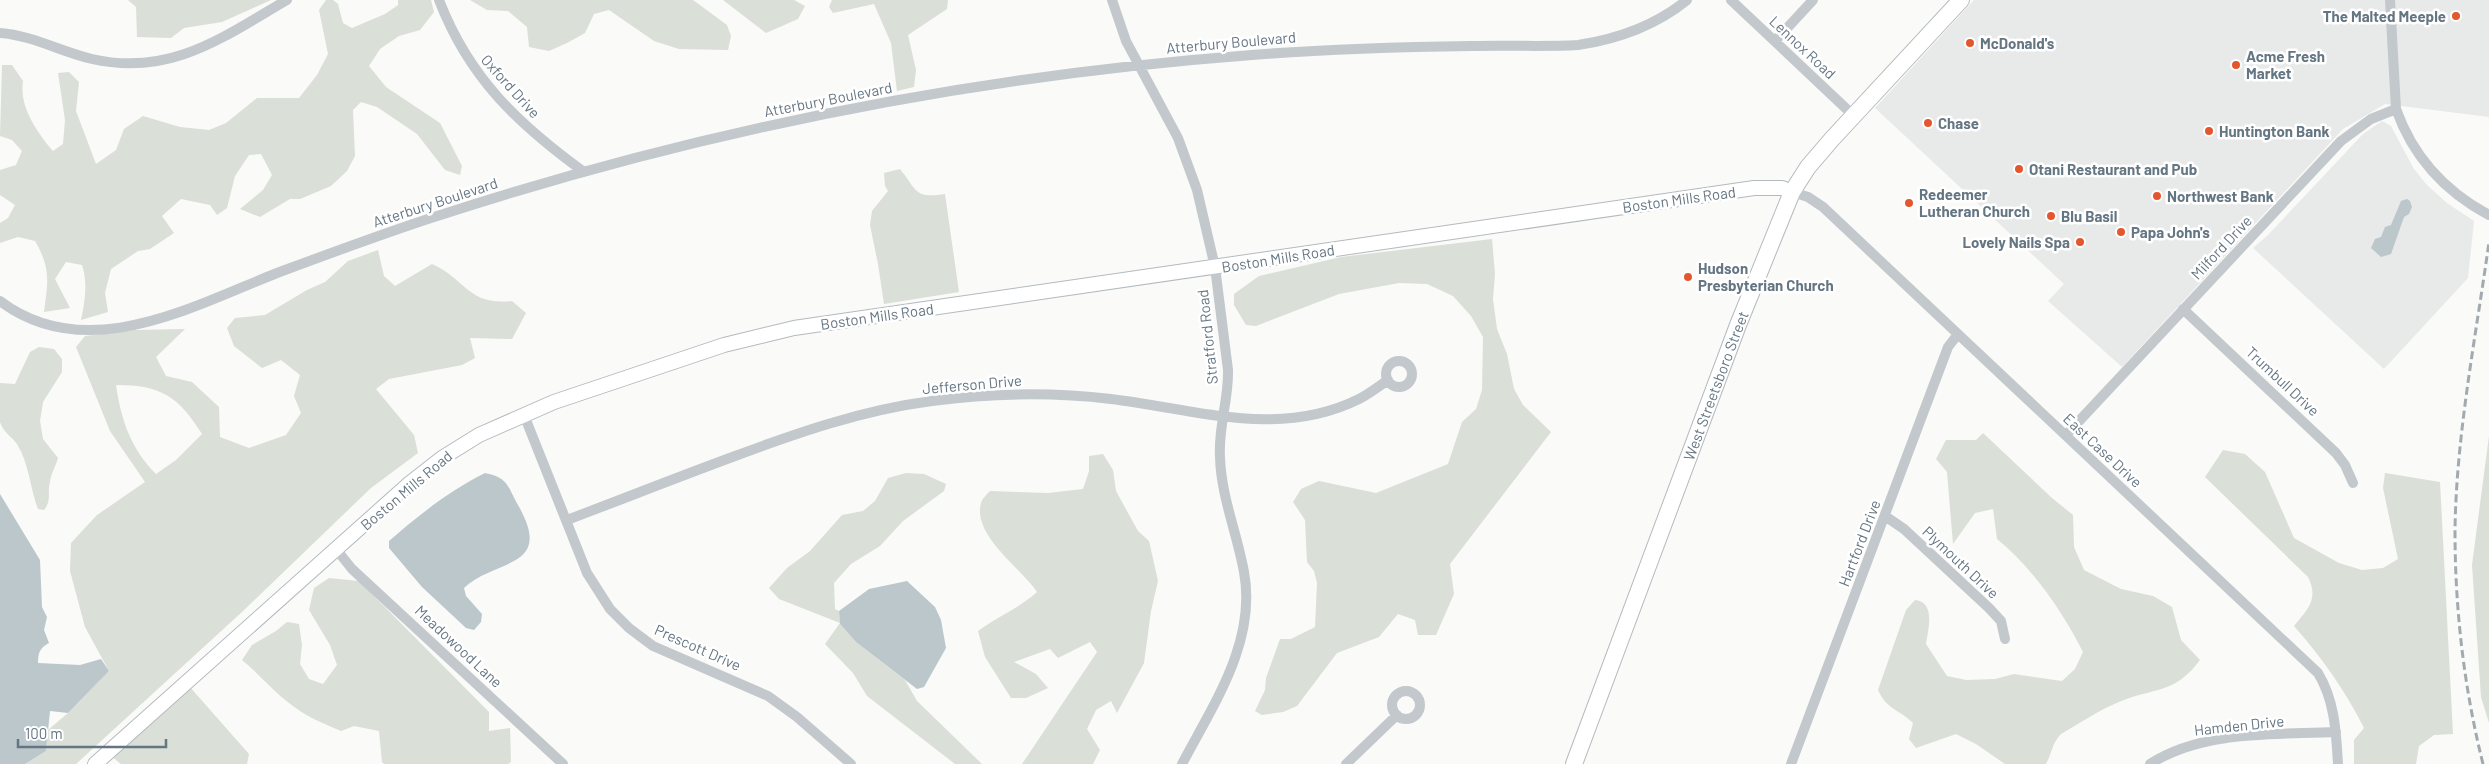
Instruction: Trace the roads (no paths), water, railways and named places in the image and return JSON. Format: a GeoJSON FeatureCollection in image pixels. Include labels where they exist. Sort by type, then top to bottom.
{"type":"FeatureCollection","features":[{"type":"Feature","properties":{"kind":"main road","name":"West Streetsboro Street"},"geometry":{"type":"LineString","coordinates":[[1574,764],[1738,325],[1792,192],[1808,167],[1961,0]]}},
{"type":"Feature","properties":{"kind":"street"},"geometry":{"type":"LineString","coordinates":[[0,33],[93,60],[114,63],[141,63],[166,60],[198,51],[287,0]]}},
{"type":"Feature","properties":{"kind":"street","name":"Oxford Drive"},"geometry":{"type":"LineString","coordinates":[[439,0],[455,39],[486,85],[544,143],[584,172]]}},
{"type":"Feature","properties":{"kind":"street","name":"Stratford Road"},"geometry":{"type":"LineString","coordinates":[[1112,0],[1126,41],[1178,138],[1199,199],[1215,267],[1228,370],[1228,387],[1220,439],[1222,480],[1244,573],[1245,614],[1239,648],[1231,668],[1182,764]]}},
{"type":"Feature","properties":{"kind":"street","name":"Atterbury Boulevard"},"geometry":{"type":"LineString","coordinates":[[0,301],[27,318],[71,330],[114,330],[135,326],[184,311],[294,267],[411,225],[584,172],[691,143],[792,120],[977,86],[1139,65],[1250,55],[1405,46],[1578,45],[1605,41],[1643,28],[1664,17],[1687,0]]}},
{"type":"Feature","properties":{"kind":"street","name":"Lennox Road"},"geometry":{"type":"LineString","coordinates":[[1731,0],[1776,40],[1854,116]]}},
{"type":"Feature","properties":{"kind":"street"},"geometry":{"type":"LineString","coordinates":[[1776,40],[1813,0]]}},
{"type":"Feature","properties":{"kind":"street"},"geometry":{"type":"LineString","coordinates":[[2390,0],[2396,109],[2411,142],[2434,175],[2447,188],[2489,215]]}},
{"type":"Feature","properties":{"kind":"street","name":"Milford Drive"},"geometry":{"type":"LineString","coordinates":[[2066,436],[2341,141],[2371,119],[2396,109]]}},
{"type":"Feature","properties":{"kind":"street","name":"Boston Mills Road"},"geometry":{"type":"LineString","coordinates":[[95,764],[336,549],[442,458],[497,425],[554,402],[684,358],[767,334],[851,319],[1754,188],[1782,188],[1792,192]]}},
{"type":"Feature","properties":{"kind":"street","name":"East Case Drive"},"geometry":{"type":"LineString","coordinates":[[1792,192],[1808,197],[1824,207],[2318,673],[2327,688],[2336,732],[2338,764]]}},
{"type":"Feature","properties":{"kind":"street","name":"Trumbull Drive"},"geometry":{"type":"LineString","coordinates":[[2183,309],[2336,453],[2345,465],[2352,483]]}},
{"type":"Feature","properties":{"kind":"street","name":"Hartford Drive"},"geometry":{"type":"LineString","coordinates":[[1791,764],[1948,348],[1958,334]]}},
{"type":"Feature","properties":{"kind":"street","name":"Jefferson Drive"},"geometry":{"type":"LineString","coordinates":[[567,520],[794,434],[851,417],[932,401],[990,395],[1074,396],[1145,404],[1224,417],[1278,420],[1311,416],[1359,399],[1388,380]]}},
{"type":"Feature","properties":{"kind":"street","name":"Prescott Drive"},"geometry":{"type":"LineString","coordinates":[[524,415],[593,585],[610,609],[629,628],[662,651],[768,696],[797,717],[851,764]]}},
{"type":"Feature","properties":{"kind":"street","name":"Plymouth Drive"},"geometry":{"type":"LineString","coordinates":[[1885,516],[1904,529],[1989,608],[2001,621],[2005,639]]}},
{"type":"Feature","properties":{"kind":"street","name":"Meadowood Lane"},"geometry":{"type":"LineString","coordinates":[[336,549],[352,569],[563,764]]}},
{"type":"Feature","properties":{"kind":"street"},"geometry":{"type":"LineString","coordinates":[[1346,764],[1397,715]]}},
{"type":"Feature","properties":{"kind":"street","name":"Hamden Drive"},"geometry":{"type":"LineString","coordinates":[[2150,764],[2182,748],[2220,739],[2336,732]]}},
{"type":"Feature","properties":{"kind":"railway"},"geometry":{"type":"LineString","coordinates":[[2483,764],[2476,735],[2462,649],[2455,561],[2455,531],[2456,495],[2463,423],[2489,242]]}},
{"type":"Feature","properties":{"kind":"place","name":"The Malted Meeple"},"geometry":{"type":"Point","coordinates":[2456,16]}},
{"type":"Feature","properties":{"kind":"place","name":"McDonald's"},"geometry":{"type":"Point","coordinates":[1970,43]}},
{"type":"Feature","properties":{"kind":"place","name":"Acme Fresh Market"},"geometry":{"type":"Point","coordinates":[2236,65]}},
{"type":"Feature","properties":{"kind":"place","name":"Chase"},"geometry":{"type":"Point","coordinates":[1928,123]}},
{"type":"Feature","properties":{"kind":"place","name":"Huntington Bank"},"geometry":{"type":"Point","coordinates":[2209,131]}},
{"type":"Feature","properties":{"kind":"place","name":"Otani Restaurant and Pub"},"geometry":{"type":"Point","coordinates":[2019,169]}},
{"type":"Feature","properties":{"kind":"place","name":"Northwest Bank"},"geometry":{"type":"Point","coordinates":[2157,196]}},
{"type":"Feature","properties":{"kind":"place","name":"Redeemer Lutheran Church"},"geometry":{"type":"Point","coordinates":[1909,203]}},
{"type":"Feature","properties":{"kind":"place","name":"Blu Basil"},"geometry":{"type":"Point","coordinates":[2051,216]}},
{"type":"Feature","properties":{"kind":"place","name":"Papa John's"},"geometry":{"type":"Point","coordinates":[2121,232]}},
{"type":"Feature","properties":{"kind":"place","name":"Lovely Nails Spa"},"geometry":{"type":"Point","coordinates":[2080,242]}},
{"type":"Feature","properties":{"kind":"place","name":"Hudson Presbyterian Church"},"geometry":{"type":"Point","coordinates":[1688,277]}}]}
